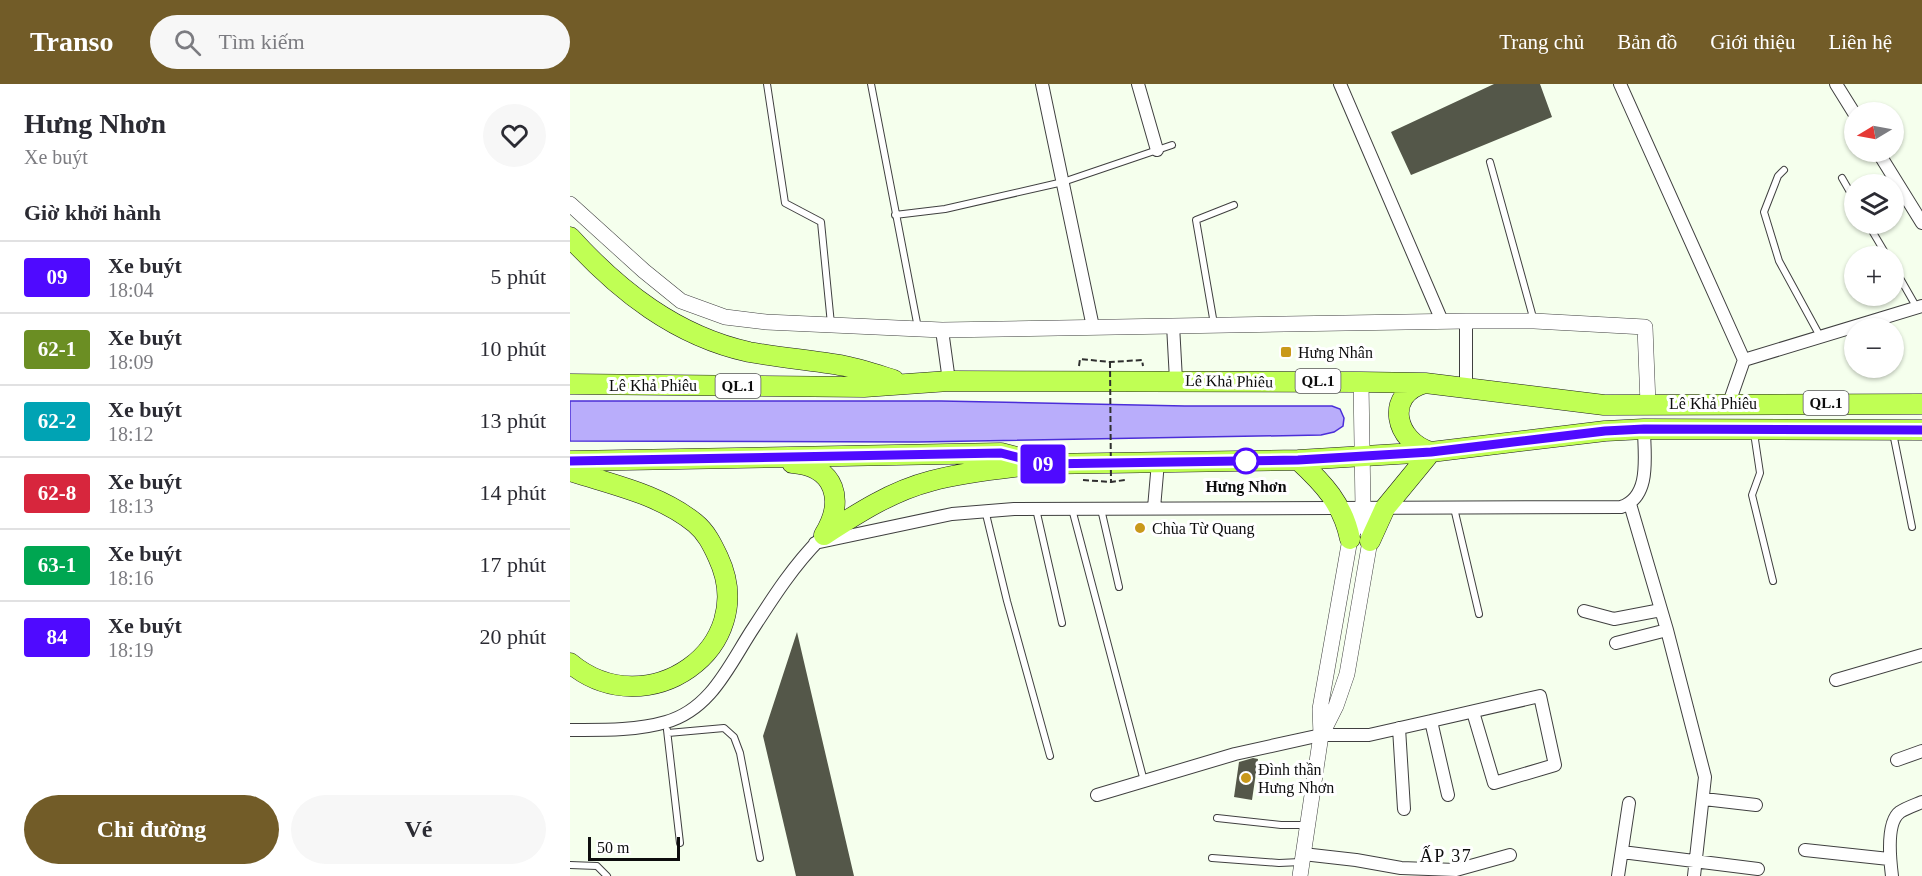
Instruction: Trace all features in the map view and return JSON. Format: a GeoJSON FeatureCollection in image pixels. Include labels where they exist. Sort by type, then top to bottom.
{"type":"FeatureCollection","features":[{"type":"Feature","properties":{"kind":"highway"},"geometry":{"type":"LineString","coordinates":[[570,237],[626,292],[660,316],[710,340],[748,351],[848,366],[905,383]]}},
{"type":"Feature","properties":{"kind":"highway","name":"Lê Khả Phiêu"},"geometry":{"type":"LineString","coordinates":[[570,384],[864,387],[949,381],[1361,382],[1425,383],[1604,405],[1922,404]]}},
{"type":"Feature","properties":{"kind":"highway"},"geometry":{"type":"LineString","coordinates":[[1370,541],[1385,508],[1431,452],[1415,446],[1409,440],[1399,421],[1400,407],[1406,393],[1425,383]]}},
{"type":"Feature","properties":{"kind":"highway","name":"Lê Khả Phiêu"},"geometry":{"type":"LineString","coordinates":[[570,461],[1001,453],[1043,464],[1298,460],[1431,452],[1605,431],[1644,429],[1922,430]]}},
{"type":"Feature","properties":{"kind":"highway"},"geometry":{"type":"LineString","coordinates":[[754,458],[803,463],[826,475],[833,488],[834,519],[820,539]]}},
{"type":"Feature","properties":{"kind":"highway"},"geometry":{"type":"LineString","coordinates":[[1298,460],[1322,482],[1340,508],[1350,539]]}},
{"type":"Feature","properties":{"kind":"highway"},"geometry":{"type":"LineString","coordinates":[[820,539],[893,495],[931,481],[987,470],[1043,464]]}},
{"type":"Feature","properties":{"kind":"highway"},"geometry":{"type":"LineString","coordinates":[[570,471],[647,495],[696,524],[710,539],[720,560],[726,575],[727,598],[724,621],[714,641],[701,658],[684,672],[663,683],[643,687],[622,687],[595,680],[570,663]]}},
{"type":"Feature","properties":{"kind":"street"},"geometry":{"type":"LineString","coordinates":[[1042,84],[1093,327]]}},
{"type":"Feature","properties":{"kind":"street"},"geometry":{"type":"LineString","coordinates":[[1138,84],[1157,150]]}},
{"type":"Feature","properties":{"kind":"street"},"geometry":{"type":"LineString","coordinates":[[1340,84],[1442,321]]}},
{"type":"Feature","properties":{"kind":"street"},"geometry":{"type":"LineString","coordinates":[[1620,84],[1744,360],[1729,403]]}},
{"type":"Feature","properties":{"kind":"street"},"geometry":{"type":"LineString","coordinates":[[1836,84],[1847,102]]}},
{"type":"Feature","properties":{"kind":"street"},"geometry":{"type":"LineString","coordinates":[[1884,162],[1922,223]]}},
{"type":"Feature","properties":{"kind":"street"},"geometry":{"type":"LineString","coordinates":[[570,204],[681,301],[725,317],[766,322],[942,330],[1442,321],[1534,321],[1645,327],[1648,404]]}},
{"type":"Feature","properties":{"kind":"street"},"geometry":{"type":"LineString","coordinates":[[1744,360],[1920,307]]}},
{"type":"Feature","properties":{"kind":"street"},"geometry":{"type":"LineString","coordinates":[[1466,321],[1466,388]]}},
{"type":"Feature","properties":{"kind":"street"},"geometry":{"type":"LineString","coordinates":[[1173,326],[1176,380]]}},
{"type":"Feature","properties":{"kind":"street"},"geometry":{"type":"LineString","coordinates":[[942,330],[949,381]]}},
{"type":"Feature","properties":{"kind":"street"},"geometry":{"type":"LineString","coordinates":[[1321,735],[1336,706],[1347,674],[1370,541],[1363,508],[1361,382]]}},
{"type":"Feature","properties":{"kind":"street"},"geometry":{"type":"LineString","coordinates":[[570,730],[667,728],[707,698],[726,675],[784,582],[820,539],[942,516],[985,510],[1035,508],[1617,508],[1630,504],[1642,486],[1644,429]]}},
{"type":"Feature","properties":{"kind":"street"},"geometry":{"type":"LineString","coordinates":[[1154,508],[1158,462]]}},
{"type":"Feature","properties":{"kind":"street"},"geometry":{"type":"LineString","coordinates":[[1630,504],[1667,630],[1705,777],[1694,876]]}},
{"type":"Feature","properties":{"kind":"street"},"geometry":{"type":"LineString","coordinates":[[1363,508],[1350,539],[1320,709],[1321,735],[1301,864],[1401,868],[1422,872],[1456,870],[1510,855]]}},
{"type":"Feature","properties":{"kind":"street"},"geometry":{"type":"LineString","coordinates":[[1584,611],[1614,619],[1661,610]]}},
{"type":"Feature","properties":{"kind":"street"},"geometry":{"type":"LineString","coordinates":[[1616,644],[1667,630]]}},
{"type":"Feature","properties":{"kind":"street"},"geometry":{"type":"LineString","coordinates":[[1836,680],[1922,655]]}},
{"type":"Feature","properties":{"kind":"street"},"geometry":{"type":"LineString","coordinates":[[1097,795],[1235,754],[1321,735],[1369,735],[1540,696],[1555,765],[1494,783],[1473,712]]}},
{"type":"Feature","properties":{"kind":"street"},"geometry":{"type":"LineString","coordinates":[[1431,721],[1448,795]]}},
{"type":"Feature","properties":{"kind":"street"},"geometry":{"type":"LineString","coordinates":[[1399,728],[1404,809]]}},
{"type":"Feature","properties":{"kind":"street"},"geometry":{"type":"LineString","coordinates":[[1897,760],[1922,751]]}},
{"type":"Feature","properties":{"kind":"street"},"geometry":{"type":"LineString","coordinates":[[1704,799],[1756,805]]}},
{"type":"Feature","properties":{"kind":"street"},"geometry":{"type":"LineString","coordinates":[[1892,876],[1890,859],[1892,821],[1900,812],[1922,802]]}},
{"type":"Feature","properties":{"kind":"street"},"geometry":{"type":"LineString","coordinates":[[1618,876],[1629,803]]}},
{"type":"Feature","properties":{"kind":"street"},"geometry":{"type":"LineString","coordinates":[[1805,850],[1890,859]]}},
{"type":"Feature","properties":{"kind":"street"},"geometry":{"type":"LineString","coordinates":[[1622,852],[1758,869]]}},
{"type":"Feature","properties":{"kind":"lane"},"geometry":{"type":"LineString","coordinates":[[767,84],[784,203],[821,222],[831,324]]}},
{"type":"Feature","properties":{"kind":"lane"},"geometry":{"type":"LineString","coordinates":[[871,84],[918,328]]}},
{"type":"Feature","properties":{"kind":"lane"},"geometry":{"type":"LineString","coordinates":[[895,215],[945,209],[1063,182],[1172,145]]}},
{"type":"Feature","properties":{"kind":"lane"},"geometry":{"type":"LineString","coordinates":[[1490,162],[1534,321]]}},
{"type":"Feature","properties":{"kind":"lane"},"geometry":{"type":"LineString","coordinates":[[1784,170],[1778,176],[1764,212],[1779,261],[1821,338]]}},
{"type":"Feature","properties":{"kind":"lane"},"geometry":{"type":"LineString","coordinates":[[1842,178],[1844,182]]}},
{"type":"Feature","properties":{"kind":"lane"},"geometry":{"type":"LineString","coordinates":[[1214,325],[1196,220],[1234,206]]}},
{"type":"Feature","properties":{"kind":"lane"},"geometry":{"type":"LineString","coordinates":[[1904,283],[1920,307]]}},
{"type":"Feature","properties":{"kind":"lane"},"geometry":{"type":"LineString","coordinates":[[1753,429],[1760,473],[1752,495],[1773,581]]}},
{"type":"Feature","properties":{"kind":"lane"},"geometry":{"type":"LineString","coordinates":[[1893,430],[1912,527]]}},
{"type":"Feature","properties":{"kind":"lane"},"geometry":{"type":"LineString","coordinates":[[1035,508],[1062,622]]}},
{"type":"Feature","properties":{"kind":"lane"},"geometry":{"type":"LineString","coordinates":[[1072,508],[1144,781]]}},
{"type":"Feature","properties":{"kind":"lane"},"geometry":{"type":"LineString","coordinates":[[1101,508],[1119,587]]}},
{"type":"Feature","properties":{"kind":"lane"},"geometry":{"type":"LineString","coordinates":[[1454,508],[1479,614]]}},
{"type":"Feature","properties":{"kind":"lane"},"geometry":{"type":"LineString","coordinates":[[985,510],[1006,601],[1050,756]]}},
{"type":"Feature","properties":{"kind":"lane"},"geometry":{"type":"LineString","coordinates":[[680,843],[667,728],[724,728],[734,737],[740,753],[760,858]]}},
{"type":"Feature","properties":{"kind":"lane"},"geometry":{"type":"LineString","coordinates":[[1217,818],[1281,825],[1307,825]]}},
{"type":"Feature","properties":{"kind":"lane"},"geometry":{"type":"LineString","coordinates":[[1212,858],[1301,864]]}},
{"type":"Feature","properties":{"kind":"lane"},"geometry":{"type":"LineString","coordinates":[[570,865],[597,866],[607,876]]}},
{"type":"Feature","properties":{"kind":"path"},"geometry":{"type":"LineString","coordinates":[[1079,381],[1080,358],[1110,362],[1111,482]]}},
{"type":"Feature","properties":{"kind":"shaded area"},"geometry":{"type":"Polygon","coordinates":[[[570,401],[941,401],[1185,406],[1332,406],[1340,409],[1344,418],[1343,426],[1334,432],[1321,435],[917,442],[570,441],[570,401]]]}},
{"type":"Feature","properties":{"kind":"building"},"geometry":{"type":"Polygon","coordinates":[[[1494,84],[1540,84],[1552,117],[1411,175],[1391,132],[1494,84]]]}},
{"type":"Feature","properties":{"kind":"building"},"geometry":{"type":"Polygon","coordinates":[[[797,632],[854,876],[796,876],[763,736],[797,632]]]}},
{"type":"Feature","properties":{"kind":"building","name":"Đình thần Hưng Nhơn"},"geometry":{"type":"Polygon","coordinates":[[[1258,759],[1252,800],[1234,797],[1239,762],[1258,759]]]}},
{"type":"Feature","properties":{"kind":"bus line","name":"09"},"geometry":{"type":"LineString","coordinates":[[570,461],[1001,453],[1043,464],[1298,460],[1431,452],[1605,431],[1644,429],[1922,430]]}},
{"type":"Feature","properties":{"kind":"place","name":"Hưng Nhân"},"geometry":{"type":"Point","coordinates":[1286,352]}},
{"type":"Feature","properties":{"kind":"place","name":"Hưng Nhơn"},"geometry":{"type":"Point","coordinates":[1246,461]}},
{"type":"Feature","properties":{"kind":"place","name":"Chùa Từ Quang"},"geometry":{"type":"Point","coordinates":[1140,528]}},
{"type":"Feature","properties":{"kind":"place","name":"Đình thần Hưng Nhơn"},"geometry":{"type":"Point","coordinates":[1246,778]}},
{"type":"Feature","properties":{"kind":"district","name":"ẤP 37"},"geometry":{"type":"Point","coordinates":[1446,856]}}]}
